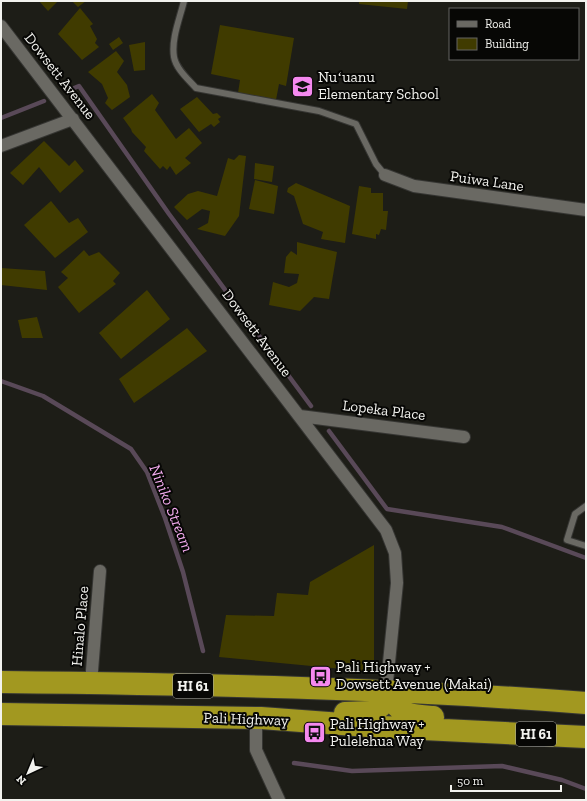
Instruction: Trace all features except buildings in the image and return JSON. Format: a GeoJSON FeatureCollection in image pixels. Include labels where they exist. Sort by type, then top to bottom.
{"type":"FeatureCollection","features":[{"type":"Feature","properties":{"kind":"highway","name":"Pali Highway"},"geometry":{"type":"LineString","coordinates":[[1,682],[92,683],[386,692],[586,704]]}},
{"type":"Feature","properties":{"kind":"highway"},"geometry":{"type":"LineString","coordinates":[[258,718],[272,708],[344,713],[371,712],[380,707],[386,692]]}},
{"type":"Feature","properties":{"kind":"highway"},"geometry":{"type":"LineString","coordinates":[[386,692],[397,710],[412,716],[472,720],[486,732]]}},
{"type":"Feature","properties":{"kind":"highway","name":"Pali Highway"},"geometry":{"type":"LineString","coordinates":[[1,714],[258,718],[382,727],[586,738]]}},
{"type":"Feature","properties":{"kind":"street","name":"Dowsett Avenue"},"geometry":{"type":"LineString","coordinates":[[1,26],[386,530],[395,553],[397,582],[386,692]]}},
{"type":"Feature","properties":{"kind":"street"},"geometry":{"type":"LineString","coordinates":[[1,146],[73,119]]}},
{"type":"Feature","properties":{"kind":"street","name":"Puiwa Lane"},"geometry":{"type":"LineString","coordinates":[[385,175],[414,186],[586,210]]}},
{"type":"Feature","properties":{"kind":"street","name":"Lopeka Place"},"geometry":{"type":"LineString","coordinates":[[300,416],[464,437]]}},
{"type":"Feature","properties":{"kind":"street","name":"Hinalo Place"},"geometry":{"type":"LineString","coordinates":[[92,683],[100,571]]}},
{"type":"Feature","properties":{"kind":"street"},"geometry":{"type":"LineString","coordinates":[[258,718],[256,750],[279,800]]}},
{"type":"Feature","properties":{"kind":"lane"},"geometry":{"type":"LineString","coordinates":[[184,1],[176,33],[174,58],[184,75],[196,88],[319,112],[356,124],[376,164],[385,175]]}},
{"type":"Feature","properties":{"kind":"lane"},"geometry":{"type":"LineString","coordinates":[[586,506],[575,514],[567,540],[586,546]]}},
{"type":"Feature","properties":{"kind":"waterway"},"geometry":{"type":"LineString","coordinates":[[67,91],[79,86],[169,214],[311,406]]}},
{"type":"Feature","properties":{"kind":"waterway"},"geometry":{"type":"LineString","coordinates":[[1,118],[44,101]]}},
{"type":"Feature","properties":{"kind":"waterway","name":"Niniko Stream"},"geometry":{"type":"LineString","coordinates":[[1,381],[43,396],[131,449],[147,472],[165,518],[183,572],[203,651]]}},
{"type":"Feature","properties":{"kind":"waterway"},"geometry":{"type":"LineString","coordinates":[[329,431],[387,509],[502,527],[586,558]]}},
{"type":"Feature","properties":{"kind":"waterway","name":"Niniko Stream"},"geometry":{"type":"LineString","coordinates":[[294,763],[352,771],[502,766],[562,780],[586,789]]}},
{"type":"Feature","properties":{"kind":"place","name":"Nuʻuanu Elementary School"},"geometry":{"type":"Point","coordinates":[303,86]}},
{"type":"Feature","properties":{"kind":"place","name":"Pali Highway + Dowsett Avenue (Makai)"},"geometry":{"type":"Point","coordinates":[320,676]}},
{"type":"Feature","properties":{"kind":"place","name":"Pali Highway + Pulelehua Way"},"geometry":{"type":"Point","coordinates":[314,733]}}]}
